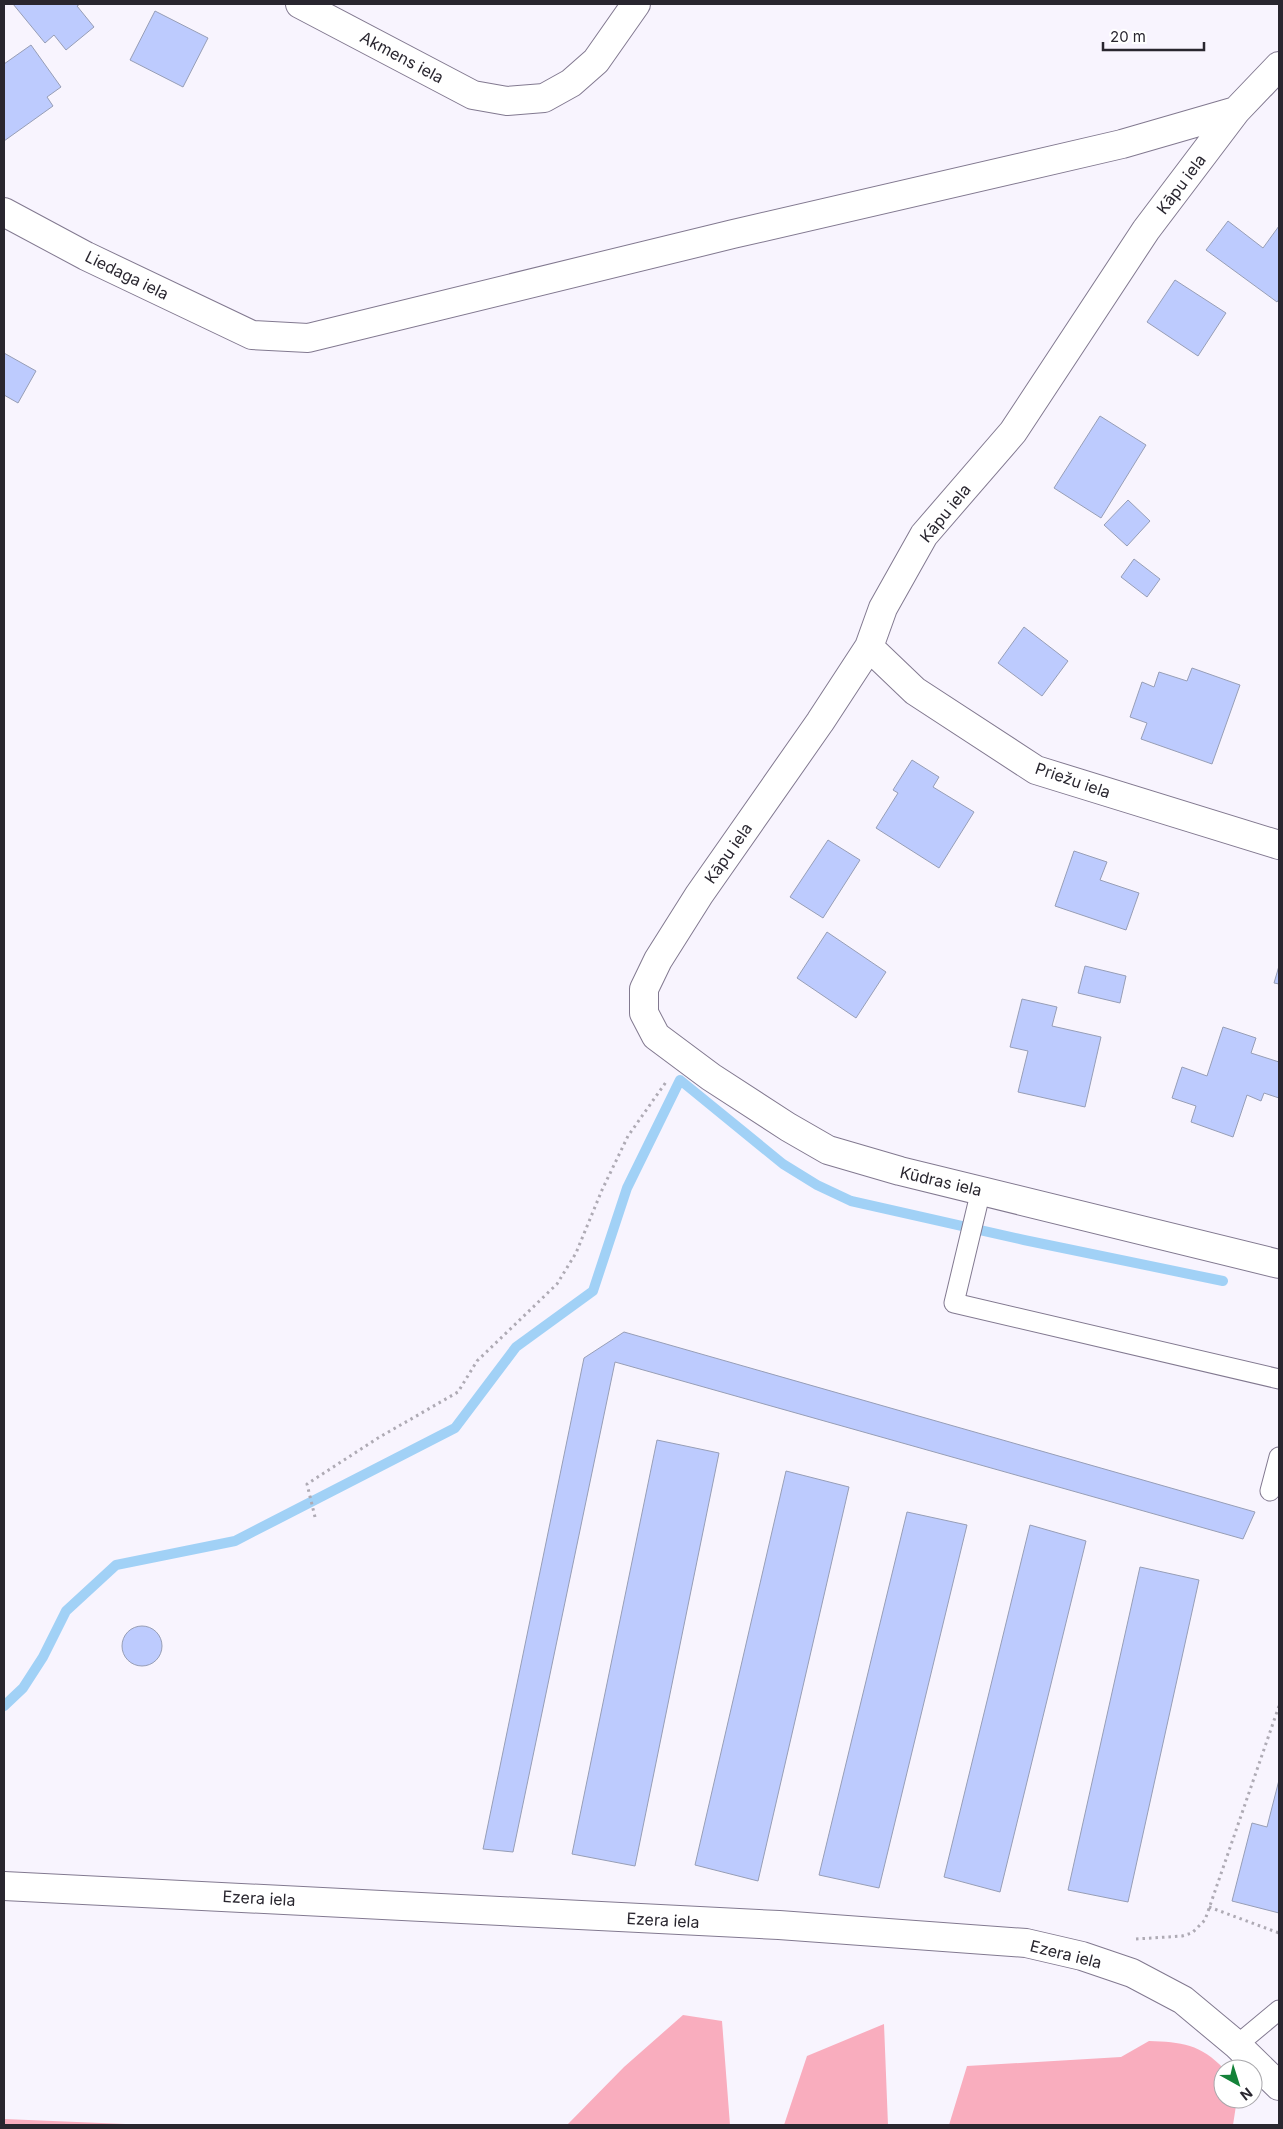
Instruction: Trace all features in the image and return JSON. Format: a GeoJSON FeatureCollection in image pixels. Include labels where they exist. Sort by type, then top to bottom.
{"type":"FeatureCollection","features":[{"type":"Feature","properties":{"kind":"street","name":"Akmens iela"},"geometry":{"type":"LineString","coordinates":[[300,4],[473,95],[507,102],[544,98],[571,83],[596,61],[636,4]]}},
{"type":"Feature","properties":{"kind":"street","name":"Kāpu iela"},"geometry":{"type":"LineString","coordinates":[[644,1013],[644,989],[658,960],[699,895],[820,722],[869,647],[883,608],[924,534],[1013,432],[1146,230],[1236,111],[1279,66]]}},
{"type":"Feature","properties":{"kind":"street","name":"Liedaga iela"},"geometry":{"type":"LineString","coordinates":[[4,212],[86,256],[252,335],[308,338],[733,234],[1122,144],[1236,111]]}},
{"type":"Feature","properties":{"kind":"street","name":"Priežu iela"},"geometry":{"type":"LineString","coordinates":[[869,647],[915,691],[1036,770],[1279,845]]}},
{"type":"Feature","properties":{"kind":"street","name":"Kūdras iela"},"geometry":{"type":"LineString","coordinates":[[644,1013],[656,1036],[684,1057],[711,1077],[828,1150],[900,1171],[1279,1264]]}},
{"type":"Feature","properties":{"kind":"street","name":"Ezera iela"},"geometry":{"type":"LineString","coordinates":[[4,1886],[789,1926],[1026,1943],[1082,1956],[1132,1973],[1183,2000],[1236,2045],[1279,2086]]}},
{"type":"Feature","properties":{"kind":"lane"},"geometry":{"type":"LineString","coordinates":[[982,1190],[954,1303],[1279,1379]]}},
{"type":"Feature","properties":{"kind":"lane"},"geometry":{"type":"LineString","coordinates":[[1270,1491],[1279,1457]]}},
{"type":"Feature","properties":{"kind":"lane"},"geometry":{"type":"LineString","coordinates":[[1236,2045],[1279,2010]]}},
{"type":"Feature","properties":{"kind":"path"},"geometry":{"type":"LineString","coordinates":[[315,1517],[306,1484],[378,1438],[458,1392],[477,1361],[557,1284],[576,1253],[602,1190],[628,1136],[684,1057]]}},
{"type":"Feature","properties":{"kind":"path"},"geometry":{"type":"LineString","coordinates":[[1132,1939],[1158,1939],[1192,1934],[1205,1920],[1279,1706]]}},
{"type":"Feature","properties":{"kind":"path"},"geometry":{"type":"LineString","coordinates":[[1209,1907],[1279,1933]]}},
{"type":"Feature","properties":{"kind":"shaded area"},"geometry":{"type":"Polygon","coordinates":[[[683,2015],[722,2021],[730,2125],[567,2125],[624,2067],[683,2015]]]}},
{"type":"Feature","properties":{"kind":"shaded area"},"geometry":{"type":"Polygon","coordinates":[[[884,2024],[888,2125],[784,2125],[807,2056],[884,2024]]]}},
{"type":"Feature","properties":{"kind":"shaded area"},"geometry":{"type":"Polygon","coordinates":[[[1149,2041],[1171,2042],[1199,2049],[1213,2059],[1213,2109],[1235,2109],[1233,2125],[949,2125],[967,2066],[1121,2057],[1149,2041]]]}},
{"type":"Feature","properties":{"kind":"shaded area"},"geometry":{"type":"Polygon","coordinates":[[[4,2119],[150,2125],[4,2125],[4,2119]]]}},
{"type":"Feature","properties":{"kind":"building"},"geometry":{"type":"Polygon","coordinates":[[[13,4],[80,4],[77,6],[94,27],[66,50],[54,35],[45,43],[13,4]]]}},
{"type":"Feature","properties":{"kind":"building"},"geometry":{"type":"Polygon","coordinates":[[[155,11],[208,38],[183,87],[130,60],[155,11]]]}},
{"type":"Feature","properties":{"kind":"building"},"geometry":{"type":"Polygon","coordinates":[[[31,45],[61,87],[47,97],[53,106],[4,141],[4,64],[31,45]]]}},
{"type":"Feature","properties":{"kind":"building"},"geometry":{"type":"Polygon","coordinates":[[[1228,221],[1263,248],[1279,226],[1279,299],[1277,302],[1206,250],[1228,221]]]}},
{"type":"Feature","properties":{"kind":"building"},"geometry":{"type":"Polygon","coordinates":[[[1175,280],[1226,313],[1198,356],[1147,322],[1175,280]]]}},
{"type":"Feature","properties":{"kind":"building"},"geometry":{"type":"Polygon","coordinates":[[[4,353],[36,371],[18,403],[4,395],[4,353]]]}},
{"type":"Feature","properties":{"kind":"building"},"geometry":{"type":"Polygon","coordinates":[[[1100,416],[1146,445],[1101,518],[1054,488],[1100,416]]]}},
{"type":"Feature","properties":{"kind":"building"},"geometry":{"type":"Polygon","coordinates":[[[1128,500],[1150,521],[1127,546],[1104,525],[1128,500]]]}},
{"type":"Feature","properties":{"kind":"building"},"geometry":{"type":"Polygon","coordinates":[[[1134,559],[1160,579],[1147,597],[1121,577],[1134,559]]]}},
{"type":"Feature","properties":{"kind":"building"},"geometry":{"type":"Polygon","coordinates":[[[1024,627],[1068,661],[1042,696],[998,663],[1024,627]]]}},
{"type":"Feature","properties":{"kind":"building"},"geometry":{"type":"Polygon","coordinates":[[[1192,668],[1240,685],[1212,764],[1141,739],[1147,723],[1130,717],[1142,682],[1154,687],[1159,672],[1187,681],[1192,668]]]}},
{"type":"Feature","properties":{"kind":"building"},"geometry":{"type":"Polygon","coordinates":[[[912,760],[939,777],[933,787],[974,812],[939,868],[876,828],[898,793],[893,790],[912,760]]]}},
{"type":"Feature","properties":{"kind":"building"},"geometry":{"type":"Polygon","coordinates":[[[828,840],[860,860],[823,918],[790,897],[828,840]]]}},
{"type":"Feature","properties":{"kind":"building"},"geometry":{"type":"Polygon","coordinates":[[[1074,851],[1107,862],[1100,880],[1139,893],[1126,930],[1055,906],[1074,851]]]}},
{"type":"Feature","properties":{"kind":"building"},"geometry":{"type":"Polygon","coordinates":[[[827,932],[886,972],[856,1018],[797,978],[827,932]]]}},
{"type":"Feature","properties":{"kind":"building"},"geometry":{"type":"Polygon","coordinates":[[[1085,966],[1126,976],[1120,1003],[1078,993],[1085,966]]]}},
{"type":"Feature","properties":{"kind":"building"},"geometry":{"type":"Polygon","coordinates":[[[1279,966],[1279,984],[1274,983],[1279,966]]]}},
{"type":"Feature","properties":{"kind":"building"},"geometry":{"type":"Polygon","coordinates":[[[1022,999],[1057,1007],[1052,1026],[1101,1037],[1085,1107],[1018,1092],[1028,1051],[1010,1047],[1022,999]]]}},
{"type":"Feature","properties":{"kind":"building"},"geometry":{"type":"Polygon","coordinates":[[[1223,1027],[1256,1038],[1251,1053],[1279,1062],[1279,1098],[1264,1093],[1261,1101],[1247,1095],[1233,1137],[1191,1122],[1196,1106],[1172,1098],[1182,1067],[1207,1076],[1223,1027]]]}},
{"type":"Feature","properties":{"kind":"building"},"geometry":{"type":"Polygon","coordinates":[[[624,1332],[1255,1512],[1243,1539],[615,1362],[513,1852],[483,1849],[584,1358],[624,1332]]]}},
{"type":"Feature","properties":{"kind":"building"},"geometry":{"type":"Polygon","coordinates":[[[657,1440],[719,1453],[635,1866],[572,1854],[657,1440]]]}},
{"type":"Feature","properties":{"kind":"building"},"geometry":{"type":"Polygon","coordinates":[[[786,1471],[849,1487],[758,1881],[695,1865],[786,1471]]]}},
{"type":"Feature","properties":{"kind":"building"},"geometry":{"type":"Polygon","coordinates":[[[907,1512],[967,1525],[879,1888],[819,1875],[907,1512]]]}},
{"type":"Feature","properties":{"kind":"building"},"geometry":{"type":"Polygon","coordinates":[[[1030,1525],[1086,1541],[1000,1892],[944,1877],[1030,1525]]]}},
{"type":"Feature","properties":{"kind":"building"},"geometry":{"type":"Polygon","coordinates":[[[1140,1567],[1199,1580],[1128,1902],[1068,1890],[1140,1567]]]}},
{"type":"Feature","properties":{"kind":"building"},"geometry":{"type":"Polygon","coordinates":[[[146,1626],[153,1629],[159,1635],[162,1646],[161,1654],[153,1663],[146,1666],[138,1666],[131,1663],[123,1654],[122,1642],[125,1635],[134,1627],[146,1626]]]}},
{"type":"Feature","properties":{"kind":"building"},"geometry":{"type":"Polygon","coordinates":[[[1279,1780],[1279,1913],[1232,1901],[1252,1823],[1267,1827],[1279,1780]]]}},
{"type":"Feature","properties":{"kind":"waterway"},"geometry":{"type":"LineString","coordinates":[[4,1706],[23,1688],[43,1657],[66,1611],[116,1565],[235,1541],[455,1428],[516,1347],[593,1291],[627,1188],[680,1080],[783,1164],[817,1185],[851,1201],[1024,1240],[1223,1281]]}}]}
